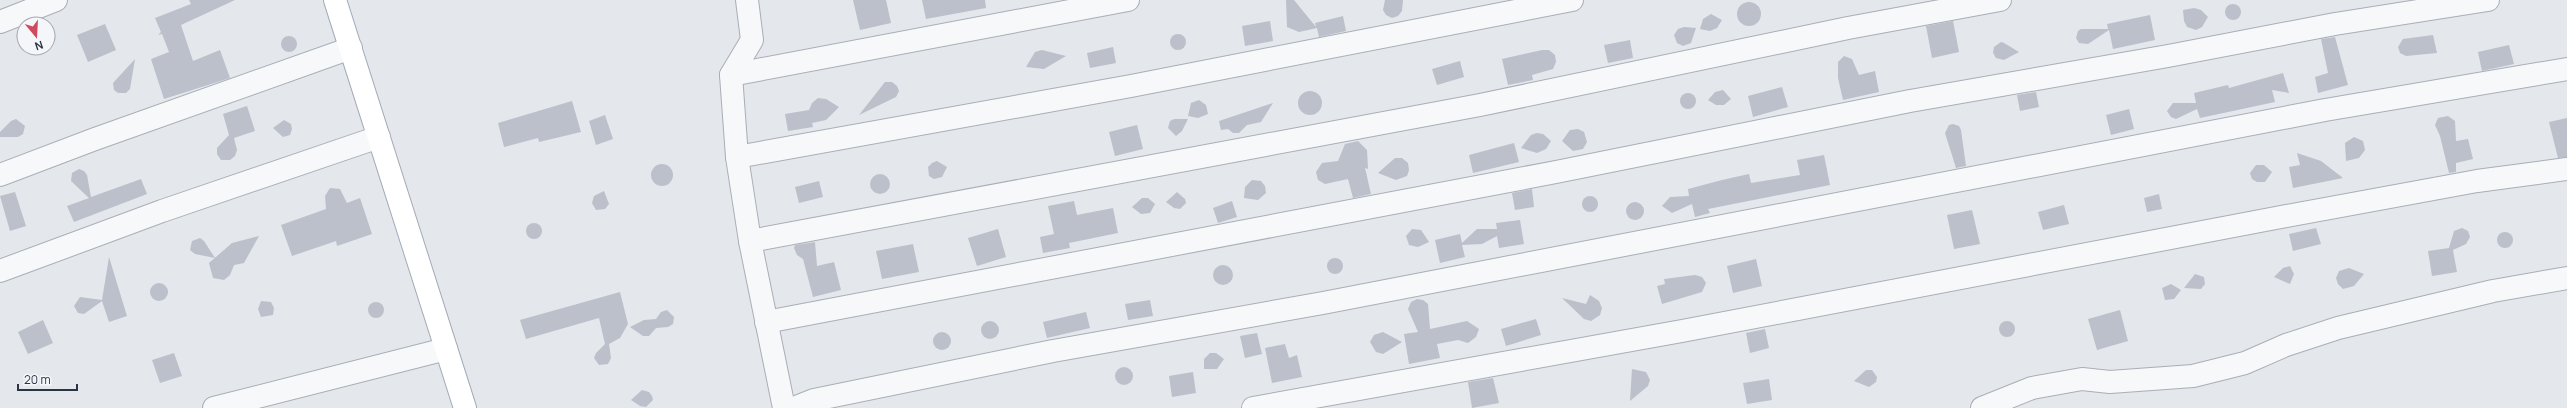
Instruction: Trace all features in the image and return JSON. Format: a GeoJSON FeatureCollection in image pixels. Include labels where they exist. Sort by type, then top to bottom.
{"type":"FeatureCollection","features":[{"type":"Feature","properties":{"kind":"main road"},"geometry":{"type":"LineString","coordinates":[[336,0],[465,408]]}},
{"type":"Feature","properties":{"kind":"street"},"geometry":{"type":"LineString","coordinates":[[0,15],[22,0]]}},
{"type":"Feature","properties":{"kind":"street"},"geometry":{"type":"LineString","coordinates":[[0,22],[56,0]]}},
{"type":"Feature","properties":{"kind":"street"},"geometry":{"type":"LineString","coordinates":[[747,0],[752,40],[731,75],[737,157],[750,242],[784,408]]}},
{"type":"Feature","properties":{"kind":"street"},"geometry":{"type":"LineString","coordinates":[[731,75],[1128,0]]}},
{"type":"Feature","properties":{"kind":"street"},"geometry":{"type":"LineString","coordinates":[[737,157],[1131,86],[1572,0]]}},
{"type":"Feature","properties":{"kind":"street"},"geometry":{"type":"LineString","coordinates":[[750,242],[1480,105],[1848,28],[2000,0]]}},
{"type":"Feature","properties":{"kind":"street"},"geometry":{"type":"LineString","coordinates":[[766,322],[1556,172],[1910,101],[2168,56],[2335,24],[2488,0]]}},
{"type":"Feature","properties":{"kind":"street"},"geometry":{"type":"LineString","coordinates":[[0,176],[95,139],[351,48]]}},
{"type":"Feature","properties":{"kind":"street"},"geometry":{"type":"LineString","coordinates":[[794,408],[814,400],[1053,351],[1323,303],[2325,110],[2567,69]]}},
{"type":"Feature","properties":{"kind":"street"},"geometry":{"type":"LineString","coordinates":[[0,271],[162,212],[379,137]]}},
{"type":"Feature","properties":{"kind":"street"},"geometry":{"type":"LineString","coordinates":[[1253,408],[1682,331],[2477,181],[2567,169]]}},
{"type":"Feature","properties":{"kind":"street"},"geometry":{"type":"LineString","coordinates":[[1982,408],[2032,388],[2082,379],[2110,382],[2193,376],[2245,363],[2286,345],[2338,328],[2493,291],[2567,278]]}},
{"type":"Feature","properties":{"kind":"street"},"geometry":{"type":"LineString","coordinates":[[214,408],[446,349]]}},
{"type":"Feature","properties":{"kind":"building"},"geometry":{"type":"Polygon","coordinates":[[[189,0],[235,0],[181,25],[193,61],[220,50],[230,78],[164,99],[151,59],[169,52],[162,34],[158,35],[161,32],[155,18],[191,4],[189,0]]]}},
{"type":"Feature","properties":{"kind":"building"},"geometry":{"type":"Polygon","coordinates":[[[853,0],[886,0],[891,23],[860,30],[853,0]]]}},
{"type":"Feature","properties":{"kind":"building"},"geometry":{"type":"Polygon","coordinates":[[[922,0],[985,0],[986,8],[926,19],[922,0]]]}},
{"type":"Feature","properties":{"kind":"building"},"geometry":{"type":"Polygon","coordinates":[[[1286,0],[1294,0],[1316,27],[1315,23],[1343,16],[1346,31],[1319,37],[1317,28],[1299,32],[1287,27],[1286,0]]]}},
{"type":"Feature","properties":{"kind":"building"},"geometry":{"type":"Polygon","coordinates":[[[1385,0],[1403,0],[1402,11],[1398,16],[1392,18],[1386,15],[1383,10],[1385,0]]]}},
{"type":"Feature","properties":{"kind":"building"},"geometry":{"type":"Polygon","coordinates":[[[1749,2],[1758,5],[1761,14],[1758,23],[1749,26],[1740,23],[1737,14],[1740,5],[1749,2]]]}},
{"type":"Feature","properties":{"kind":"building"},"geometry":{"type":"Polygon","coordinates":[[[2230,4],[2236,4],[2241,9],[2239,18],[2236,20],[2230,20],[2225,15],[2225,9],[2230,4]]]}},
{"type":"Feature","properties":{"kind":"building"},"geometry":{"type":"Polygon","coordinates":[[[2194,8],[2201,10],[2208,17],[2202,27],[2196,30],[2187,27],[2184,21],[2183,10],[2194,8]]]}},
{"type":"Feature","properties":{"kind":"building"},"geometry":{"type":"Polygon","coordinates":[[[1711,14],[1722,20],[1717,28],[1710,31],[1700,29],[1703,19],[1711,14]]]}},
{"type":"Feature","properties":{"kind":"building"},"geometry":{"type":"Polygon","coordinates":[[[2150,15],[2155,40],[2113,49],[2109,30],[2088,44],[2079,43],[2076,38],[2078,31],[2081,29],[2108,29],[2107,24],[2150,15]]]}},
{"type":"Feature","properties":{"kind":"building"},"geometry":{"type":"Polygon","coordinates":[[[1270,21],[1273,41],[1245,46],[1242,26],[1270,21]]]}},
{"type":"Feature","properties":{"kind":"building"},"geometry":{"type":"Polygon","coordinates":[[[1953,21],[1959,52],[1932,58],[1926,26],[1953,21]]]}},
{"type":"Feature","properties":{"kind":"building"},"geometry":{"type":"Polygon","coordinates":[[[105,24],[116,50],[88,62],[77,35],[105,24]]]}},
{"type":"Feature","properties":{"kind":"building"},"geometry":{"type":"Polygon","coordinates":[[[1684,27],[1696,28],[1691,43],[1683,46],[1677,43],[1674,35],[1678,29],[1684,27]]]}},
{"type":"Feature","properties":{"kind":"building"},"geometry":{"type":"Polygon","coordinates":[[[1175,34],[1181,34],[1186,39],[1184,48],[1181,50],[1175,50],[1170,45],[1170,39],[1175,34]]]}},
{"type":"Feature","properties":{"kind":"building"},"geometry":{"type":"Polygon","coordinates":[[[2433,35],[2437,53],[2406,56],[2400,53],[2398,47],[2403,39],[2433,35]]]}},
{"type":"Feature","properties":{"kind":"building"},"geometry":{"type":"Polygon","coordinates":[[[286,36],[292,36],[297,41],[295,50],[292,52],[286,52],[281,47],[281,41],[286,36]]]}},
{"type":"Feature","properties":{"kind":"building"},"geometry":{"type":"Polygon","coordinates":[[[2335,37],[2348,85],[2318,93],[2315,77],[2328,73],[2321,39],[2335,37]]]}},
{"type":"Feature","properties":{"kind":"building"},"geometry":{"type":"Polygon","coordinates":[[[1630,40],[1633,58],[1608,63],[1604,45],[1630,40]]]}},
{"type":"Feature","properties":{"kind":"building"},"geometry":{"type":"Polygon","coordinates":[[[2001,42],[2019,52],[2004,60],[1996,58],[1993,53],[1994,47],[2001,42]]]}},
{"type":"Feature","properties":{"kind":"building"},"geometry":{"type":"Polygon","coordinates":[[[2509,45],[2514,64],[2482,71],[2478,52],[2509,45]]]}},
{"type":"Feature","properties":{"kind":"building"},"geometry":{"type":"Polygon","coordinates":[[[1113,47],[1116,63],[1090,68],[1087,53],[1113,47]]]}},
{"type":"Feature","properties":{"kind":"building"},"geometry":{"type":"Polygon","coordinates":[[[1042,50],[1066,56],[1044,69],[1026,67],[1035,52],[1042,50]]]}},
{"type":"Feature","properties":{"kind":"building"},"geometry":{"type":"Polygon","coordinates":[[[1542,50],[1549,50],[1555,55],[1556,62],[1553,69],[1532,75],[1533,80],[1508,85],[1502,59],[1542,50]]]}},
{"type":"Feature","properties":{"kind":"building"},"geometry":{"type":"Polygon","coordinates":[[[1844,56],[1852,59],[1859,75],[1875,71],[1879,92],[1843,100],[1838,78],[1838,62],[1844,56]]]}},
{"type":"Feature","properties":{"kind":"building"},"geometry":{"type":"Polygon","coordinates":[[[135,59],[130,89],[126,93],[118,93],[114,90],[113,83],[135,59]]]}},
{"type":"Feature","properties":{"kind":"building"},"geometry":{"type":"Polygon","coordinates":[[[1460,61],[1464,77],[1437,85],[1432,69],[1460,61]]]}},
{"type":"Feature","properties":{"kind":"building"},"geometry":{"type":"Polygon","coordinates":[[[2283,73],[2289,93],[2272,90],[2275,102],[2200,118],[2197,109],[2176,119],[2171,117],[2167,111],[2173,103],[2196,103],[2194,93],[2228,85],[2229,88],[2283,73]]]}},
{"type":"Feature","properties":{"kind":"building"},"geometry":{"type":"Polygon","coordinates":[[[885,82],[892,82],[897,86],[899,91],[896,97],[859,115],[885,82]]]}},
{"type":"Feature","properties":{"kind":"building"},"geometry":{"type":"Polygon","coordinates":[[[1782,87],[1788,107],[1753,117],[1748,96],[1782,87]]]}},
{"type":"Feature","properties":{"kind":"building"},"geometry":{"type":"Polygon","coordinates":[[[1723,90],[1731,99],[1724,105],[1716,105],[1708,100],[1715,92],[1723,90]]]}},
{"type":"Feature","properties":{"kind":"building"},"geometry":{"type":"Polygon","coordinates":[[[1310,91],[1318,95],[1322,103],[1318,111],[1310,115],[1302,111],[1298,103],[1302,95],[1310,91]]]}},
{"type":"Feature","properties":{"kind":"building"},"geometry":{"type":"Polygon","coordinates":[[[2036,92],[2039,107],[2020,111],[2017,95],[2036,92]]]}},
{"type":"Feature","properties":{"kind":"building"},"geometry":{"type":"Polygon","coordinates":[[[1688,93],[1694,95],[1696,101],[1694,107],[1688,109],[1682,107],[1680,101],[1682,95],[1688,93]]]}},
{"type":"Feature","properties":{"kind":"building"},"geometry":{"type":"Polygon","coordinates":[[[818,98],[826,99],[839,107],[826,120],[812,123],[813,127],[788,131],[785,114],[809,110],[812,103],[818,98]]]}},
{"type":"Feature","properties":{"kind":"building"},"geometry":{"type":"Polygon","coordinates":[[[1199,100],[1206,105],[1208,114],[1198,118],[1188,116],[1191,103],[1199,100]]]}},
{"type":"Feature","properties":{"kind":"building"},"geometry":{"type":"Polygon","coordinates":[[[572,101],[581,132],[539,142],[538,138],[504,147],[498,123],[572,101]]]}},
{"type":"Feature","properties":{"kind":"building"},"geometry":{"type":"Polygon","coordinates":[[[1273,103],[1261,122],[1247,125],[1239,133],[1233,133],[1228,129],[1221,130],[1219,121],[1273,103]]]}},
{"type":"Feature","properties":{"kind":"building"},"geometry":{"type":"Polygon","coordinates":[[[247,106],[255,131],[234,138],[237,150],[235,156],[230,160],[221,160],[217,154],[217,148],[229,135],[223,114],[247,106]]]}},
{"type":"Feature","properties":{"kind":"building"},"geometry":{"type":"Polygon","coordinates":[[[2129,109],[2134,129],[2111,135],[2106,115],[2129,109]]]}},
{"type":"Feature","properties":{"kind":"building"},"geometry":{"type":"Polygon","coordinates":[[[605,115],[613,139],[596,145],[589,121],[605,115]]]}},
{"type":"Feature","properties":{"kind":"building"},"geometry":{"type":"Polygon","coordinates":[[[2448,116],[2455,121],[2456,141],[2468,139],[2473,159],[2456,163],[2456,172],[2449,173],[2440,136],[2435,125],[2438,118],[2448,116]]]}},
{"type":"Feature","properties":{"kind":"building"},"geometry":{"type":"Polygon","coordinates":[[[2567,118],[2567,157],[2558,158],[2549,122],[2567,118]]]}},
{"type":"Feature","properties":{"kind":"building"},"geometry":{"type":"Polygon","coordinates":[[[16,119],[25,126],[23,134],[18,137],[0,137],[0,132],[11,121],[16,119]]]}},
{"type":"Feature","properties":{"kind":"building"},"geometry":{"type":"Polygon","coordinates":[[[1174,119],[1188,119],[1182,131],[1176,136],[1168,128],[1170,121],[1174,119]]]}},
{"type":"Feature","properties":{"kind":"building"},"geometry":{"type":"Polygon","coordinates":[[[284,120],[291,124],[292,129],[290,135],[283,137],[273,128],[284,120]]]}},
{"type":"Feature","properties":{"kind":"building"},"geometry":{"type":"Polygon","coordinates":[[[1953,124],[1959,126],[1961,130],[1966,166],[1956,168],[1945,133],[1949,125],[1953,124]]]}},
{"type":"Feature","properties":{"kind":"building"},"geometry":{"type":"Polygon","coordinates":[[[1137,125],[1143,149],[1115,156],[1109,132],[1137,125]]]}},
{"type":"Feature","properties":{"kind":"building"},"geometry":{"type":"Polygon","coordinates":[[[1578,129],[1584,132],[1587,142],[1583,149],[1573,151],[1562,141],[1570,130],[1578,129]]]}},
{"type":"Feature","properties":{"kind":"building"},"geometry":{"type":"Polygon","coordinates":[[[1537,133],[1543,134],[1551,141],[1546,149],[1537,153],[1521,148],[1531,135],[1537,133]]]}},
{"type":"Feature","properties":{"kind":"building"},"geometry":{"type":"Polygon","coordinates":[[[2354,137],[2363,141],[2365,150],[2359,158],[2346,161],[2345,143],[2354,137]]]}},
{"type":"Feature","properties":{"kind":"building"},"geometry":{"type":"Polygon","coordinates":[[[1358,141],[1367,150],[1368,169],[1365,168],[1371,194],[1353,198],[1348,179],[1325,184],[1318,180],[1316,172],[1322,163],[1338,161],[1345,144],[1358,141]]]}},
{"type":"Feature","properties":{"kind":"building"},"geometry":{"type":"Polygon","coordinates":[[[1514,143],[1519,162],[1473,173],[1469,155],[1514,143]]]}},
{"type":"Feature","properties":{"kind":"building"},"geometry":{"type":"Polygon","coordinates":[[[2297,153],[2321,161],[2343,178],[2293,188],[2289,167],[2300,165],[2297,153]]]}},
{"type":"Feature","properties":{"kind":"building"},"geometry":{"type":"Polygon","coordinates":[[[1824,155],[1830,185],[1708,209],[1710,213],[1695,217],[1692,204],[1672,213],[1662,206],[1670,197],[1689,196],[1688,189],[1722,180],[1749,174],[1751,183],[1800,175],[1797,160],[1824,155]]]}},
{"type":"Feature","properties":{"kind":"building"},"geometry":{"type":"Polygon","coordinates":[[[1395,158],[1402,158],[1408,163],[1409,170],[1407,176],[1396,180],[1378,173],[1395,158]]]}},
{"type":"Feature","properties":{"kind":"building"},"geometry":{"type":"Polygon","coordinates":[[[937,161],[947,167],[942,177],[934,179],[929,176],[928,167],[937,161]]]}},
{"type":"Feature","properties":{"kind":"building"},"geometry":{"type":"Polygon","coordinates":[[[662,164],[670,167],[673,175],[670,183],[662,186],[654,183],[651,175],[654,167],[662,164]]]}},
{"type":"Feature","properties":{"kind":"building"},"geometry":{"type":"Polygon","coordinates":[[[2256,165],[2264,165],[2272,172],[2265,182],[2257,182],[2252,179],[2250,173],[2256,165]]]}},
{"type":"Feature","properties":{"kind":"building"},"geometry":{"type":"Polygon","coordinates":[[[79,169],[84,171],[87,175],[91,197],[141,179],[147,194],[74,222],[67,206],[89,198],[71,181],[72,173],[79,169]]]}},
{"type":"Feature","properties":{"kind":"building"},"geometry":{"type":"Polygon","coordinates":[[[876,174],[884,174],[890,180],[890,188],[884,194],[876,194],[870,188],[870,180],[876,174]]]}},
{"type":"Feature","properties":{"kind":"building"},"geometry":{"type":"Polygon","coordinates":[[[1252,180],[1261,181],[1265,186],[1266,193],[1258,200],[1244,198],[1245,187],[1252,180]]]}},
{"type":"Feature","properties":{"kind":"building"},"geometry":{"type":"Polygon","coordinates":[[[819,181],[823,197],[799,203],[795,187],[819,181]]]}},
{"type":"Feature","properties":{"kind":"building"},"geometry":{"type":"Polygon","coordinates":[[[330,188],[340,189],[347,203],[360,198],[372,234],[337,246],[336,241],[292,256],[281,225],[326,209],[325,196],[330,188]]]}},
{"type":"Feature","properties":{"kind":"building"},"geometry":{"type":"Polygon","coordinates":[[[1532,189],[1534,207],[1515,210],[1512,193],[1532,189]]]}},
{"type":"Feature","properties":{"kind":"building"},"geometry":{"type":"Polygon","coordinates":[[[604,191],[609,204],[605,209],[596,210],[592,203],[594,196],[604,191]]]}},
{"type":"Feature","properties":{"kind":"building"},"geometry":{"type":"Polygon","coordinates":[[[15,192],[26,226],[10,231],[0,196],[15,192]]]}},
{"type":"Feature","properties":{"kind":"building"},"geometry":{"type":"Polygon","coordinates":[[[1177,192],[1185,199],[1186,203],[1180,209],[1174,208],[1166,202],[1177,192]]]}},
{"type":"Feature","properties":{"kind":"building"},"geometry":{"type":"Polygon","coordinates":[[[2159,194],[2162,209],[2147,212],[2144,198],[2159,194]]]}},
{"type":"Feature","properties":{"kind":"building"},"geometry":{"type":"Polygon","coordinates":[[[1587,196],[1593,196],[1598,201],[1596,210],[1593,212],[1587,212],[1582,207],[1582,201],[1587,196]]]}},
{"type":"Feature","properties":{"kind":"building"},"geometry":{"type":"Polygon","coordinates":[[[1142,198],[1148,198],[1155,204],[1150,213],[1141,214],[1132,207],[1142,198]]]}},
{"type":"Feature","properties":{"kind":"building"},"geometry":{"type":"Polygon","coordinates":[[[1074,201],[1077,215],[1113,208],[1118,233],[1069,243],[1070,248],[1043,253],[1040,237],[1054,234],[1048,206],[1074,201]]]}},
{"type":"Feature","properties":{"kind":"building"},"geometry":{"type":"Polygon","coordinates":[[[1232,201],[1237,217],[1218,223],[1213,208],[1232,201]]]}},
{"type":"Feature","properties":{"kind":"building"},"geometry":{"type":"Polygon","coordinates":[[[1635,202],[1641,205],[1644,211],[1641,217],[1635,220],[1629,217],[1626,211],[1629,205],[1635,202]]]}},
{"type":"Feature","properties":{"kind":"building"},"geometry":{"type":"Polygon","coordinates":[[[2064,205],[2069,224],[2043,230],[2038,212],[2064,205]]]}},
{"type":"Feature","properties":{"kind":"building"},"geometry":{"type":"Polygon","coordinates":[[[1972,210],[1980,244],[1954,249],[1947,215],[1972,210]]]}},
{"type":"Feature","properties":{"kind":"building"},"geometry":{"type":"Polygon","coordinates":[[[1520,220],[1524,244],[1499,248],[1497,236],[1482,244],[1462,245],[1465,257],[1440,263],[1435,240],[1460,234],[1462,243],[1477,229],[1497,229],[1496,223],[1520,220]]]}},
{"type":"Feature","properties":{"kind":"building"},"geometry":{"type":"Polygon","coordinates":[[[531,223],[537,223],[542,228],[540,237],[537,239],[531,239],[526,234],[526,228],[531,223]]]}},
{"type":"Feature","properties":{"kind":"building"},"geometry":{"type":"Polygon","coordinates":[[[2316,228],[2321,244],[2293,251],[2289,234],[2316,228]]]}},
{"type":"Feature","properties":{"kind":"building"},"geometry":{"type":"Polygon","coordinates":[[[2462,228],[2468,231],[2470,237],[2466,244],[2453,250],[2457,272],[2432,276],[2428,251],[2449,248],[2454,231],[2462,228]]]}},
{"type":"Feature","properties":{"kind":"building"},"geometry":{"type":"Polygon","coordinates":[[[998,229],[1006,257],[977,266],[968,238],[998,229]]]}},
{"type":"Feature","properties":{"kind":"building"},"geometry":{"type":"Polygon","coordinates":[[[1412,229],[1421,230],[1429,242],[1418,247],[1409,245],[1406,236],[1412,229]]]}},
{"type":"Feature","properties":{"kind":"building"},"geometry":{"type":"Polygon","coordinates":[[[2502,232],[2508,232],[2513,237],[2511,246],[2508,248],[2502,248],[2497,243],[2497,237],[2502,232]]]}},
{"type":"Feature","properties":{"kind":"building"},"geometry":{"type":"Polygon","coordinates":[[[259,236],[244,263],[234,265],[230,275],[224,280],[213,278],[209,263],[232,243],[259,236]]]}},
{"type":"Feature","properties":{"kind":"building"},"geometry":{"type":"Polygon","coordinates":[[[200,238],[204,241],[215,258],[195,254],[190,250],[192,241],[200,238]]]}},
{"type":"Feature","properties":{"kind":"building"},"geometry":{"type":"Polygon","coordinates":[[[815,242],[817,266],[834,262],[841,290],[813,297],[803,259],[797,255],[794,248],[795,245],[815,242]]]}},
{"type":"Feature","properties":{"kind":"building"},"geometry":{"type":"Polygon","coordinates":[[[913,244],[919,272],[882,279],[876,251],[913,244]]]}},
{"type":"Feature","properties":{"kind":"building"},"geometry":{"type":"Polygon","coordinates":[[[109,257],[127,316],[109,322],[102,301],[84,314],[78,313],[74,306],[80,297],[102,300],[109,257]]]}},
{"type":"Feature","properties":{"kind":"building"},"geometry":{"type":"Polygon","coordinates":[[[1332,258],[1338,258],[1343,263],[1341,272],[1338,274],[1332,274],[1327,269],[1327,263],[1332,258]]]}},
{"type":"Feature","properties":{"kind":"building"},"geometry":{"type":"Polygon","coordinates":[[[1756,259],[1762,286],[1733,293],[1727,266],[1756,259]]]}},
{"type":"Feature","properties":{"kind":"building"},"geometry":{"type":"Polygon","coordinates":[[[1223,265],[1230,268],[1233,275],[1230,282],[1223,285],[1216,282],[1213,275],[1216,268],[1223,265]]]}},
{"type":"Feature","properties":{"kind":"building"},"geometry":{"type":"Polygon","coordinates":[[[2290,266],[2294,274],[2290,284],[2274,277],[2283,268],[2290,266]]]}},
{"type":"Feature","properties":{"kind":"building"},"geometry":{"type":"Polygon","coordinates":[[[2349,268],[2364,274],[2354,286],[2343,289],[2338,284],[2336,278],[2339,271],[2349,268]]]}},
{"type":"Feature","properties":{"kind":"building"},"geometry":{"type":"Polygon","coordinates":[[[2195,274],[2204,277],[2205,284],[2201,289],[2184,288],[2195,274]]]}},
{"type":"Feature","properties":{"kind":"building"},"geometry":{"type":"Polygon","coordinates":[[[1695,275],[1702,277],[1706,283],[1702,292],[1662,304],[1657,286],[1665,284],[1664,279],[1695,275]]]}},
{"type":"Feature","properties":{"kind":"building"},"geometry":{"type":"Polygon","coordinates":[[[159,283],[165,286],[168,292],[165,298],[159,301],[153,298],[150,292],[153,286],[159,283]]]}},
{"type":"Feature","properties":{"kind":"building"},"geometry":{"type":"Polygon","coordinates":[[[2171,284],[2181,290],[2174,299],[2165,300],[2162,288],[2171,284]]]}},
{"type":"Feature","properties":{"kind":"building"},"geometry":{"type":"Polygon","coordinates":[[[620,292],[628,324],[620,338],[609,344],[611,358],[608,364],[599,365],[594,358],[596,353],[605,344],[599,318],[526,339],[520,320],[620,292]]]}},
{"type":"Feature","properties":{"kind":"building"},"geometry":{"type":"Polygon","coordinates":[[[1590,295],[1599,301],[1602,308],[1600,315],[1591,321],[1584,319],[1562,298],[1586,304],[1590,295]]]}},
{"type":"Feature","properties":{"kind":"building"},"geometry":{"type":"Polygon","coordinates":[[[1417,299],[1423,300],[1428,304],[1430,329],[1467,321],[1479,329],[1476,337],[1468,343],[1458,340],[1437,344],[1440,358],[1409,364],[1404,334],[1418,332],[1408,309],[1411,302],[1417,299]]]}},
{"type":"Feature","properties":{"kind":"building"},"geometry":{"type":"Polygon","coordinates":[[[1150,300],[1153,316],[1128,320],[1125,304],[1150,300]]]}},
{"type":"Feature","properties":{"kind":"building"},"geometry":{"type":"Polygon","coordinates":[[[261,301],[271,302],[274,308],[273,315],[261,317],[258,309],[261,301]]]}},
{"type":"Feature","properties":{"kind":"building"},"geometry":{"type":"Polygon","coordinates":[[[376,302],[382,304],[384,310],[382,316],[376,318],[370,316],[368,310],[370,304],[376,302]]]}},
{"type":"Feature","properties":{"kind":"building"},"geometry":{"type":"Polygon","coordinates":[[[667,310],[674,317],[673,324],[668,327],[656,328],[649,336],[643,336],[630,327],[644,320],[656,319],[661,312],[667,310]]]}},
{"type":"Feature","properties":{"kind":"building"},"geometry":{"type":"Polygon","coordinates":[[[2120,310],[2128,341],[2097,350],[2088,319],[2120,310]]]}},
{"type":"Feature","properties":{"kind":"building"},"geometry":{"type":"Polygon","coordinates":[[[1086,312],[1090,328],[1047,338],[1043,322],[1086,312]]]}},
{"type":"Feature","properties":{"kind":"building"},"geometry":{"type":"Polygon","coordinates":[[[1536,319],[1541,335],[1506,346],[1501,329],[1536,319]]]}},
{"type":"Feature","properties":{"kind":"building"},"geometry":{"type":"Polygon","coordinates":[[[43,320],[53,343],[28,354],[18,332],[43,320]]]}},
{"type":"Feature","properties":{"kind":"building"},"geometry":{"type":"Polygon","coordinates":[[[990,321],[996,324],[999,330],[996,336],[990,339],[984,336],[981,330],[984,324],[990,321]]]}},
{"type":"Feature","properties":{"kind":"building"},"geometry":{"type":"Polygon","coordinates":[[[2004,321],[2010,321],[2015,326],[2013,335],[2010,337],[2004,337],[1999,332],[1999,326],[2004,321]]]}},
{"type":"Feature","properties":{"kind":"building"},"geometry":{"type":"Polygon","coordinates":[[[1765,329],[1769,348],[1750,353],[1746,333],[1765,329]]]}},
{"type":"Feature","properties":{"kind":"building"},"geometry":{"type":"Polygon","coordinates":[[[942,332],[948,335],[951,341],[948,347],[942,350],[936,347],[933,341],[936,335],[942,332]]]}},
{"type":"Feature","properties":{"kind":"building"},"geometry":{"type":"Polygon","coordinates":[[[1383,332],[1402,342],[1383,354],[1376,352],[1370,342],[1374,335],[1383,332]]]}},
{"type":"Feature","properties":{"kind":"building"},"geometry":{"type":"Polygon","coordinates":[[[1257,333],[1262,354],[1245,358],[1240,336],[1257,333]]]}},
{"type":"Feature","properties":{"kind":"building"},"geometry":{"type":"Polygon","coordinates":[[[1285,344],[1289,358],[1297,355],[1302,377],[1272,383],[1265,348],[1285,344]]]}},
{"type":"Feature","properties":{"kind":"building"},"geometry":{"type":"Polygon","coordinates":[[[174,353],[182,376],[160,383],[152,360],[174,353]]]}},
{"type":"Feature","properties":{"kind":"building"},"geometry":{"type":"Polygon","coordinates":[[[1210,353],[1216,353],[1224,359],[1217,369],[1204,369],[1204,359],[1210,353]]]}},
{"type":"Feature","properties":{"kind":"building"},"geometry":{"type":"Polygon","coordinates":[[[1124,367],[1130,370],[1133,376],[1130,382],[1124,385],[1118,382],[1115,376],[1118,370],[1124,367]]]}},
{"type":"Feature","properties":{"kind":"building"},"geometry":{"type":"Polygon","coordinates":[[[1632,369],[1646,372],[1650,380],[1648,386],[1630,401],[1632,369]]]}},
{"type":"Feature","properties":{"kind":"building"},"geometry":{"type":"Polygon","coordinates":[[[1866,370],[1872,370],[1877,377],[1876,382],[1869,387],[1854,381],[1866,370]]]}},
{"type":"Feature","properties":{"kind":"building"},"geometry":{"type":"Polygon","coordinates":[[[1193,372],[1196,393],[1172,397],[1169,376],[1193,372]]]}},
{"type":"Feature","properties":{"kind":"building"},"geometry":{"type":"Polygon","coordinates":[[[1493,378],[1499,403],[1472,408],[1468,382],[1493,378]]]}},
{"type":"Feature","properties":{"kind":"building"},"geometry":{"type":"Polygon","coordinates":[[[1769,379],[1772,400],[1747,404],[1743,383],[1769,379]]]}},
{"type":"Feature","properties":{"kind":"building"},"geometry":{"type":"Polygon","coordinates":[[[642,390],[649,392],[653,400],[646,407],[640,406],[631,400],[642,390]]]}}]}
